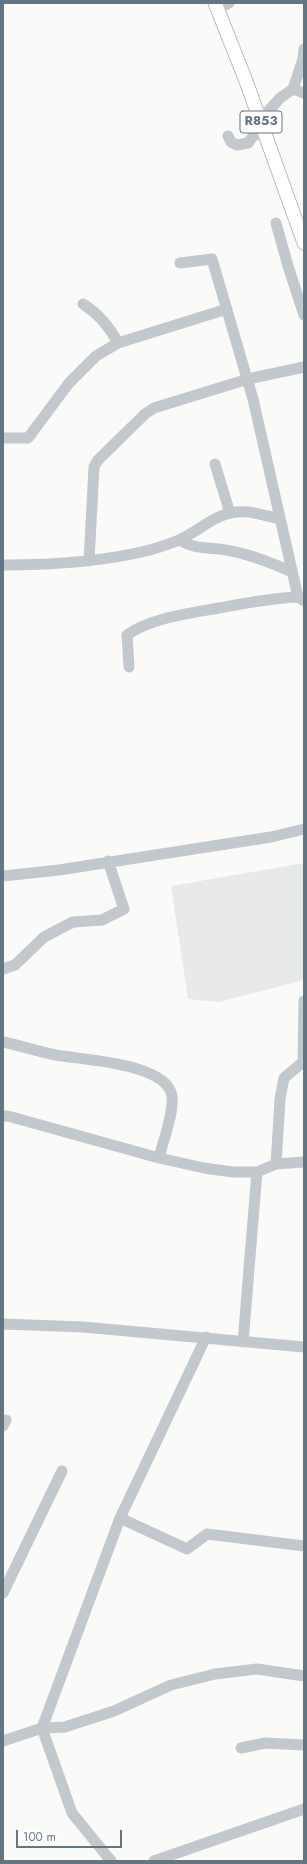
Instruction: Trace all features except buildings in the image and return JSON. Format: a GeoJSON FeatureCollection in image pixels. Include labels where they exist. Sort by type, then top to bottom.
{"type":"FeatureCollection","features":[{"type":"Feature","properties":{"kind":"main road","name":"R853"},"geometry":{"type":"LineString","coordinates":[[216,6],[302,228],[304,243]]}},
{"type":"Feature","properties":{"kind":"street"},"geometry":{"type":"LineString","coordinates":[[216,6],[229,3]]}},
{"type":"Feature","properties":{"kind":"street"},"geometry":{"type":"LineString","coordinates":[[259,117],[264,116],[280,98],[293,89],[303,59],[304,49]]}},
{"type":"Feature","properties":{"kind":"street"},"geometry":{"type":"LineString","coordinates":[[293,89],[304,93]]}},
{"type":"Feature","properties":{"kind":"street"},"geometry":{"type":"LineString","coordinates":[[228,136],[231,142],[236,145],[248,143],[253,136],[265,132]]}},
{"type":"Feature","properties":{"kind":"street"},"geometry":{"type":"LineString","coordinates":[[276,223],[304,315]]}},
{"type":"Feature","properties":{"kind":"street"},"geometry":{"type":"LineString","coordinates":[[129,667],[127,635],[137,628],[183,614],[266,599],[301,599],[292,572],[254,399],[212,259],[180,263]]}},
{"type":"Feature","properties":{"kind":"street"},"geometry":{"type":"LineString","coordinates":[[83,304],[97,313],[111,329],[118,343]]}},
{"type":"Feature","properties":{"kind":"street"},"geometry":{"type":"LineString","coordinates":[[3,438],[28,438],[69,382],[96,356],[118,343],[227,309]]}},
{"type":"Feature","properties":{"kind":"street"},"geometry":{"type":"LineString","coordinates":[[89,561],[94,467],[98,460],[145,414],[154,408],[248,379],[304,367]]}},
{"type":"Feature","properties":{"kind":"street"},"geometry":{"type":"LineString","coordinates":[[215,464],[230,513]]}},
{"type":"Feature","properties":{"kind":"street"},"geometry":{"type":"LineString","coordinates":[[3,565],[46,565],[89,561],[150,550],[180,540],[206,523],[230,513],[247,511],[280,519]]}},
{"type":"Feature","properties":{"kind":"street"},"geometry":{"type":"LineString","coordinates":[[180,540],[194,546],[216,548],[260,558],[292,572]]}},
{"type":"Feature","properties":{"kind":"street"},"geometry":{"type":"LineString","coordinates":[[3,876],[59,870],[108,861],[271,837],[304,829]]}},
{"type":"Feature","properties":{"kind":"street"},"geometry":{"type":"LineString","coordinates":[[3,969],[15,965],[44,937],[73,922],[102,920],[124,909],[108,861]]}},
{"type":"Feature","properties":{"kind":"street"},"geometry":{"type":"LineString","coordinates":[[276,1164],[280,1099],[284,1078],[303,1062],[304,1001]]}},
{"type":"Feature","properties":{"kind":"street"},"geometry":{"type":"LineString","coordinates":[[3,1042],[61,1056],[119,1064],[158,1077],[164,1081],[172,1096],[171,1110],[159,1158]]}},
{"type":"Feature","properties":{"kind":"street"},"geometry":{"type":"LineString","coordinates":[[3,1116],[8,1116],[159,1158],[204,1168],[233,1172],[257,1172],[276,1164],[304,1162]]}},
{"type":"Feature","properties":{"kind":"street"},"geometry":{"type":"LineString","coordinates":[[244,1342],[257,1172]]}},
{"type":"Feature","properties":{"kind":"street"},"geometry":{"type":"LineString","coordinates":[[3,1324],[83,1327],[304,1347]]}},
{"type":"Feature","properties":{"kind":"street"},"geometry":{"type":"LineString","coordinates":[[111,1861],[72,1813],[42,1728],[120,1518],[206,1337]]}},
{"type":"Feature","properties":{"kind":"street"},"geometry":{"type":"LineString","coordinates":[[3,1593],[62,1471]]}},
{"type":"Feature","properties":{"kind":"street"},"geometry":{"type":"LineString","coordinates":[[120,1518],[187,1548],[207,1534],[304,1546]]}},
{"type":"Feature","properties":{"kind":"street"},"geometry":{"type":"LineString","coordinates":[[3,1741],[42,1728],[65,1727],[114,1711],[171,1685],[215,1674],[257,1669],[304,1676]]}},
{"type":"Feature","properties":{"kind":"street"},"geometry":{"type":"LineString","coordinates":[[241,1748],[265,1743],[304,1745]]}},
{"type":"Feature","properties":{"kind":"street"},"geometry":{"type":"LineString","coordinates":[[154,1861],[304,1809]]}},
{"type":"Feature","properties":{"kind":"shaded area"},"geometry":{"type":"Polygon","coordinates":[[[304,863],[304,980],[219,1002],[188,999],[171,886],[304,863]]]}}]}
